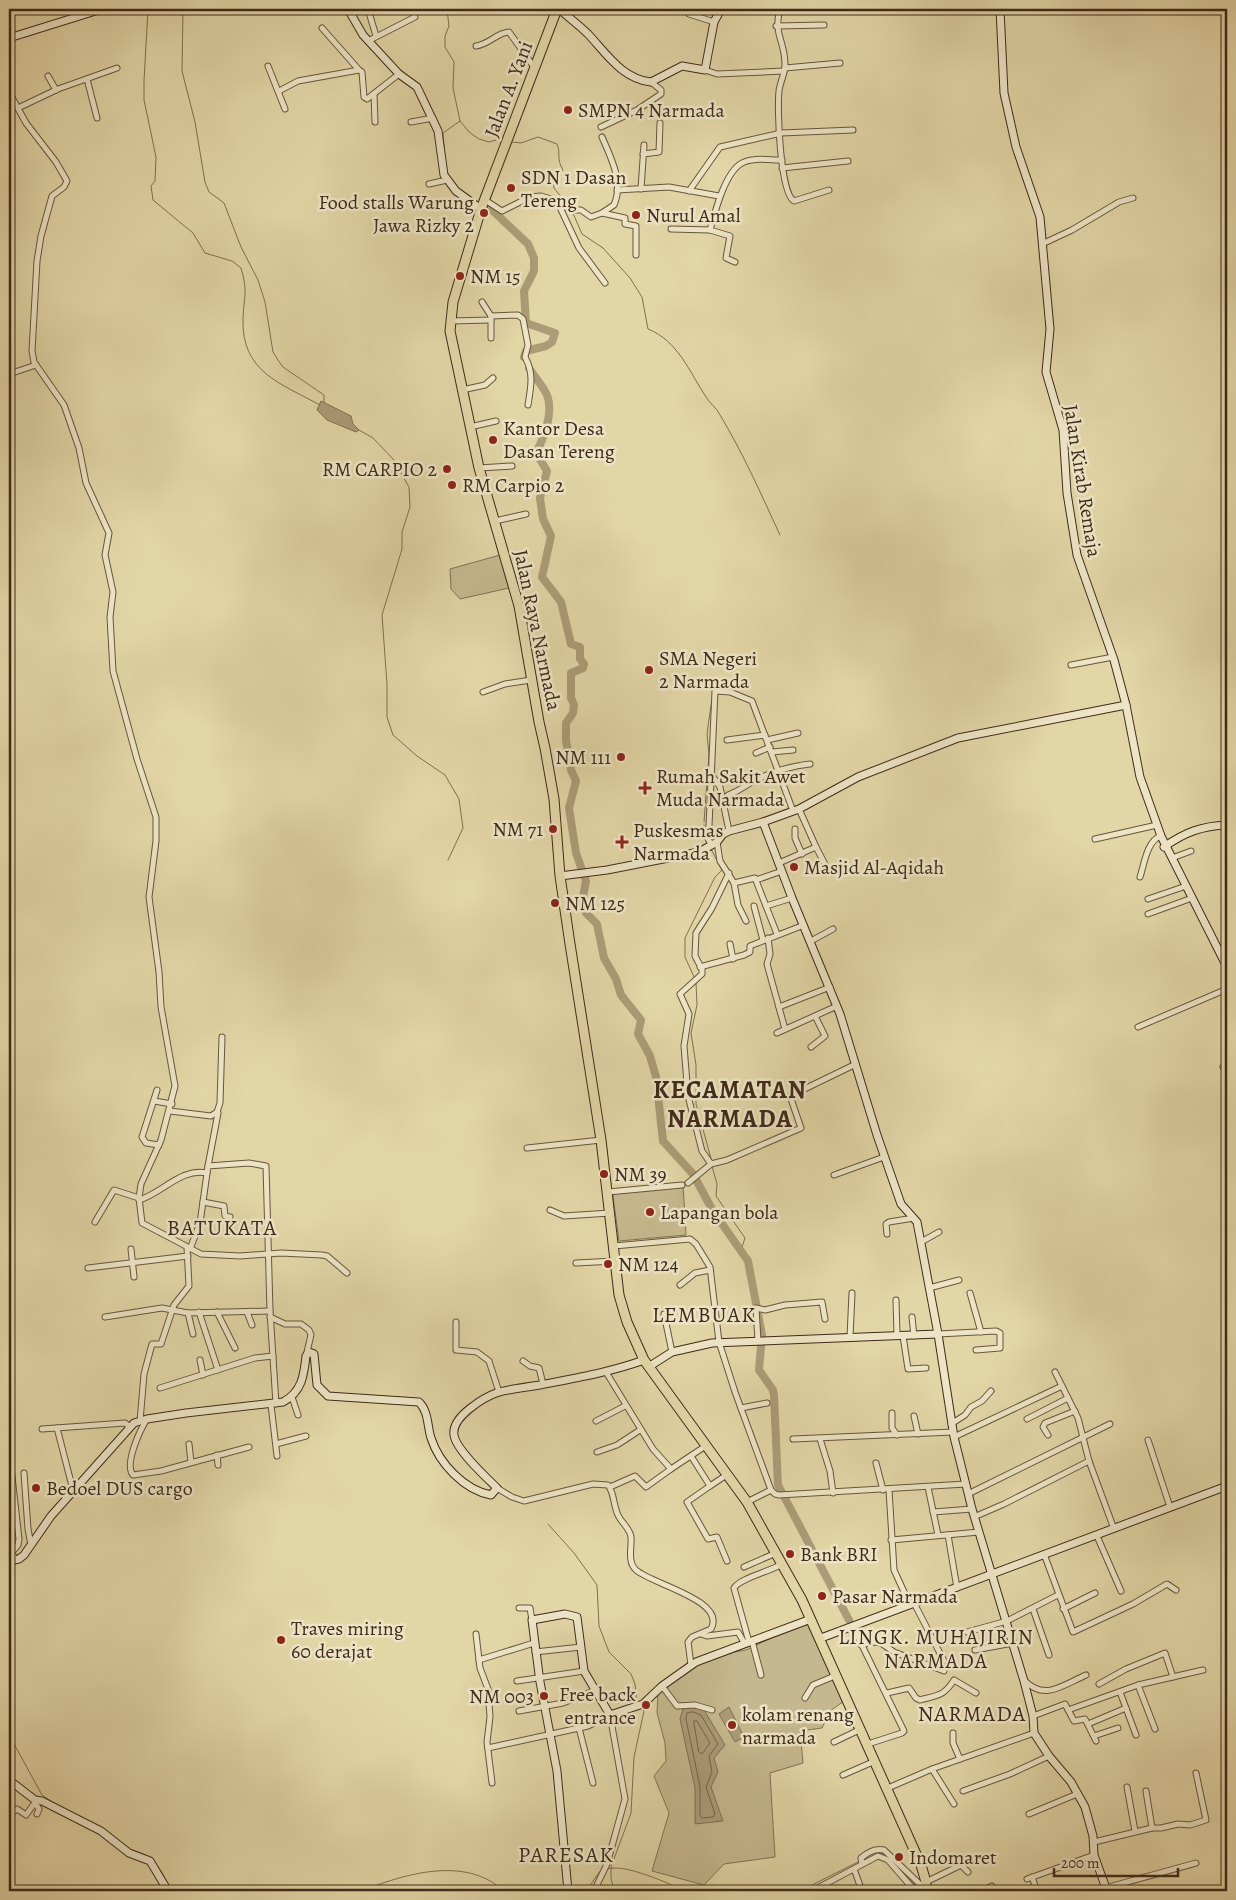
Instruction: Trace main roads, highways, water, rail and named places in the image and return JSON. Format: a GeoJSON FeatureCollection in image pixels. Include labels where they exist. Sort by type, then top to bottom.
{"type":"FeatureCollection","features":[{"type":"Feature","properties":{"kind":"highway","name":"Jalan A. Yani"},"geometry":{"type":"LineString","coordinates":[[502,153],[558,9]]}},
{"type":"Feature","properties":{"kind":"highway","name":"Jalan Raya Narmada"},"geometry":{"type":"LineString","coordinates":[[502,153],[462,269],[450,321],[462,390],[479,468],[519,606],[554,799],[560,876],[601,1140],[622,1307],[647,1363],[708,1445],[747,1502],[821,1638],[888,1788],[926,1889]]}},
{"type":"Feature","properties":{"kind":"water"},"geometry":{"type":"Polygon","coordinates":[[[321,401],[351,416],[353,424],[359,430],[356,432],[327,420],[317,410],[321,401]]]}},
{"type":"Feature","properties":{"kind":"water"},"geometry":{"type":"Polygon","coordinates":[[[694,1707],[704,1710],[725,1745],[714,1758],[718,1772],[711,1787],[723,1821],[695,1824],[695,1788],[680,1719],[683,1709],[694,1707]]]}},
{"type":"Feature","properties":{"kind":"water","name":"kolam renang narmada"},"geometry":{"type":"Polygon","coordinates":[[[729,1707],[744,1737],[735,1742],[719,1714],[729,1707]]]}},
{"type":"Feature","properties":{"kind":"waterway"},"geometry":{"type":"LineString","coordinates":[[148,9],[144,100],[156,157],[155,181],[151,186],[153,200],[193,233],[205,253],[232,261],[241,268],[245,288],[244,336],[249,351],[256,363],[266,374],[320,405]]}},
{"type":"Feature","properties":{"kind":"waterway"},"geometry":{"type":"LineString","coordinates":[[183,9],[182,71],[195,122],[205,182],[209,192],[224,203],[241,247],[258,280],[265,302],[273,352],[283,367],[324,395],[324,402]]}},
{"type":"Feature","properties":{"kind":"waterway"},"geometry":{"type":"LineString","coordinates":[[447,9],[449,26],[445,36],[445,47],[454,62],[453,88],[460,121],[469,132],[479,139],[489,142],[503,138]]}},
{"type":"Feature","properties":{"kind":"waterway"},"geometry":{"type":"LineString","coordinates":[[445,158],[443,133],[460,121]]}},
{"type":"Feature","properties":{"kind":"waterway"},"geometry":{"type":"LineString","coordinates":[[512,142],[521,143],[538,137],[557,144],[563,170],[553,179],[554,188],[570,208]]}},
{"type":"Feature","properties":{"kind":"waterway"},"geometry":{"type":"LineString","coordinates":[[489,207],[528,244],[534,258],[534,271],[524,291],[526,323],[555,333],[552,342],[546,346],[526,351],[524,357]]}},
{"type":"Feature","properties":{"kind":"waterway"},"geometry":{"type":"LineString","coordinates":[[572,211],[582,234],[603,248],[630,278],[642,297],[648,329],[658,334],[675,349],[719,413],[744,459],[780,535]]}},
{"type":"Feature","properties":{"kind":"waterway"},"geometry":{"type":"LineString","coordinates":[[529,368],[543,388],[549,402],[549,417],[536,453],[547,471],[540,498],[543,519],[551,536],[542,577],[561,602],[571,644],[580,647],[580,659],[584,664],[583,668],[571,673],[571,698],[574,705],[573,713],[566,723],[566,740],[571,770],[576,781],[569,808],[576,853],[586,881],[582,902],[586,913],[597,924],[604,958],[616,979],[621,995],[641,1020],[638,1034],[650,1056],[656,1077],[663,1141],[693,1174],[713,1211],[748,1261],[762,1335],[759,1370],[773,1390],[774,1396],[778,1485],[849,1620]]}},
{"type":"Feature","properties":{"kind":"waterway"},"geometry":{"type":"LineString","coordinates":[[359,430],[373,438],[393,459],[409,487],[410,507],[402,532],[402,549],[382,615],[387,684],[387,717],[393,735],[417,756],[445,775],[459,799],[463,828],[448,860]]}},
{"type":"Feature","properties":{"kind":"waterway"},"geometry":{"type":"LineString","coordinates":[[704,822],[709,755],[707,734],[711,705]]}},
{"type":"Feature","properties":{"kind":"waterway"},"geometry":{"type":"LineString","coordinates":[[704,825],[704,834]]}},
{"type":"Feature","properties":{"kind":"waterway"},"geometry":{"type":"LineString","coordinates":[[695,979],[685,957],[685,938],[715,877],[722,870],[711,849]]}},
{"type":"Feature","properties":{"kind":"waterway"},"geometry":{"type":"LineString","coordinates":[[696,983],[697,1005],[691,1033],[696,1065],[696,1104],[712,1162]]}},
{"type":"Feature","properties":{"kind":"waterway"},"geometry":{"type":"LineString","coordinates":[[712,1166],[717,1184],[716,1196],[745,1238],[741,1250]]}},
{"type":"Feature","properties":{"kind":"waterway"},"geometry":{"type":"LineString","coordinates":[[548,1524],[574,1553],[597,1585],[599,1626],[609,1652],[631,1674],[635,1684],[637,1704]]}},
{"type":"Feature","properties":{"kind":"waterway"},"geometry":{"type":"LineString","coordinates":[[614,1891],[611,1867],[631,1813],[634,1757],[644,1711],[642,1708]]}},
{"type":"Feature","properties":{"kind":"waterway"},"geometry":{"type":"LineString","coordinates":[[9,1739],[13,1742],[42,1795],[55,1804]]}},
{"type":"Feature","properties":{"kind":"waterway"},"geometry":{"type":"LineString","coordinates":[[92,1823],[114,1837]]}},
{"type":"Feature","properties":{"kind":"waterway"},"geometry":{"type":"LineString","coordinates":[[129,1849],[144,1854],[153,1860],[168,1884]]}},
{"type":"Feature","properties":{"kind":"waterway"},"geometry":{"type":"LineString","coordinates":[[871,1854],[879,1852],[886,1855]]}},
{"type":"Feature","properties":{"kind":"waterway"},"geometry":{"type":"LineString","coordinates":[[800,1891],[860,1861]]}},
{"type":"Feature","properties":{"kind":"waterway"},"geometry":{"type":"LineString","coordinates":[[607,1869],[615,1868],[636,1871],[687,1891]]}},
{"type":"Feature","properties":{"kind":"waterway"},"geometry":{"type":"LineString","coordinates":[[586,1891],[601,1870]]}},
{"type":"Feature","properties":{"kind":"waterway"},"geometry":{"type":"LineString","coordinates":[[361,1891],[396,1879],[434,1871],[471,1873],[488,1880],[504,1891]]}},
{"type":"Feature","properties":{"kind":"waterway"},"geometry":{"type":"LineString","coordinates":[[903,1872],[921,1891]]}},
{"type":"Feature","properties":{"kind":"place","name":"SMPN 4 Narmada"},"geometry":{"type":"Point","coordinates":[568,110]}},
{"type":"Feature","properties":{"kind":"place","name":"SDN 1 Dasan Tereng"},"geometry":{"type":"Point","coordinates":[511,188]}},
{"type":"Feature","properties":{"kind":"place","name":"Food stalls Warung Jawa Rizky 2"},"geometry":{"type":"Point","coordinates":[484,213]}},
{"type":"Feature","properties":{"kind":"place","name":"Nurul Amal"},"geometry":{"type":"Point","coordinates":[636,215]}},
{"type":"Feature","properties":{"kind":"place","name":"NM 15"},"geometry":{"type":"Point","coordinates":[460,276]}},
{"type":"Feature","properties":{"kind":"place","name":"Kantor Desa Dasan Tereng"},"geometry":{"type":"Point","coordinates":[493,440]}},
{"type":"Feature","properties":{"kind":"place","name":"RM CARPIO 2"},"geometry":{"type":"Point","coordinates":[447,469]}},
{"type":"Feature","properties":{"kind":"place","name":"RM Carpio 2"},"geometry":{"type":"Point","coordinates":[452,485]}},
{"type":"Feature","properties":{"kind":"place","name":"SMA Negeri 2 Narmada"},"geometry":{"type":"Point","coordinates":[649,670]}},
{"type":"Feature","properties":{"kind":"place","name":"NM 111"},"geometry":{"type":"Point","coordinates":[621,757]}},
{"type":"Feature","properties":{"kind":"place","name":"Rumah Sakit Awet Muda Narmada"},"geometry":{"type":"Point","coordinates":[645,788]}},
{"type":"Feature","properties":{"kind":"place","name":"NM 71"},"geometry":{"type":"Point","coordinates":[553,829]}},
{"type":"Feature","properties":{"kind":"place","name":"Puskesmas Narmada"},"geometry":{"type":"Point","coordinates":[622,842]}},
{"type":"Feature","properties":{"kind":"place","name":"Masjid Al-Aqidah"},"geometry":{"type":"Point","coordinates":[794,867]}},
{"type":"Feature","properties":{"kind":"place","name":"NM 125"},"geometry":{"type":"Point","coordinates":[555,903]}},
{"type":"Feature","properties":{"kind":"place","name":"NM 39"},"geometry":{"type":"Point","coordinates":[604,1174]}},
{"type":"Feature","properties":{"kind":"place","name":"Lapangan bola"},"geometry":{"type":"Point","coordinates":[650,1212]}},
{"type":"Feature","properties":{"kind":"place","name":"NM 124"},"geometry":{"type":"Point","coordinates":[608,1264]}},
{"type":"Feature","properties":{"kind":"place","name":"Bedoel DUS cargo"},"geometry":{"type":"Point","coordinates":[36,1488]}},
{"type":"Feature","properties":{"kind":"place","name":"Bank BRI"},"geometry":{"type":"Point","coordinates":[790,1554]}},
{"type":"Feature","properties":{"kind":"place","name":"Pasar Narmada"},"geometry":{"type":"Point","coordinates":[822,1596]}},
{"type":"Feature","properties":{"kind":"place","name":"Traves miring 60 derajat"},"geometry":{"type":"Point","coordinates":[281,1640]}},
{"type":"Feature","properties":{"kind":"place","name":"NM 003"},"geometry":{"type":"Point","coordinates":[544,1696]}},
{"type":"Feature","properties":{"kind":"place","name":"Free back entrance"},"geometry":{"type":"Point","coordinates":[646,1705]}},
{"type":"Feature","properties":{"kind":"place","name":"kolam renang narmada"},"geometry":{"type":"Point","coordinates":[732,1725]}},
{"type":"Feature","properties":{"kind":"place","name":"Indomaret"},"geometry":{"type":"Point","coordinates":[899,1857]}},
{"type":"Feature","properties":{"kind":"district","name":"KECAMATAN NARMADA"},"geometry":{"type":"Point","coordinates":[730,1104]}},
{"type":"Feature","properties":{"kind":"district","name":"BATUKATA"},"geometry":{"type":"Point","coordinates":[222,1227]}},
{"type":"Feature","properties":{"kind":"district","name":"LEMBUAK"},"geometry":{"type":"Point","coordinates":[704,1314]}},
{"type":"Feature","properties":{"kind":"district","name":"LINGK. MUHAJIRIN NARMADA"},"geometry":{"type":"Point","coordinates":[936,1649]}},
{"type":"Feature","properties":{"kind":"district","name":"NARMADA"},"geometry":{"type":"Point","coordinates":[972,1713]}},
{"type":"Feature","properties":{"kind":"district","name":"PARESAK"},"geometry":{"type":"Point","coordinates":[566,1854]}}]}
